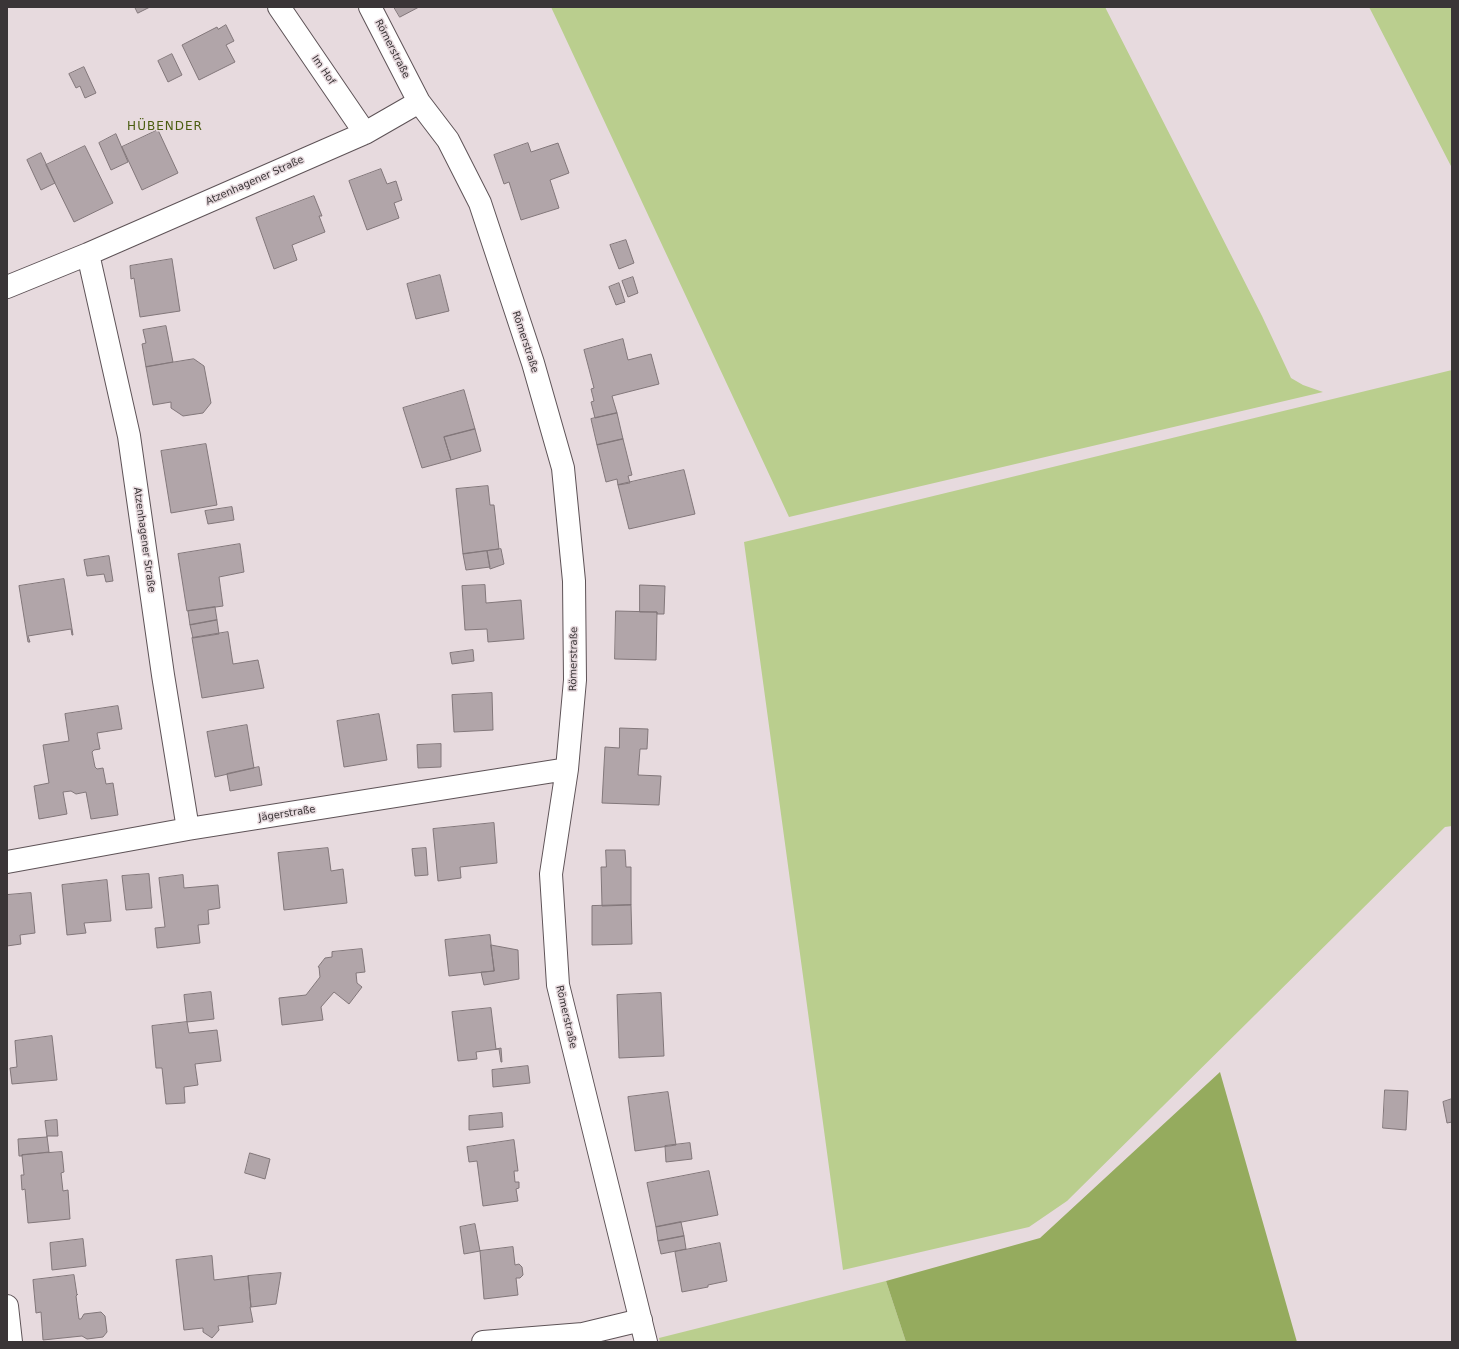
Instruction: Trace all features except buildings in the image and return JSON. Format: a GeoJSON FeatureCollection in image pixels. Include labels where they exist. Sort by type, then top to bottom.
{"type":"FeatureCollection","features":[{"type":"Feature","properties":{"kind":"street","name":"Im Hof"},"geometry":{"type":"LineString","coordinates":[[279,7],[365,133]]}},
{"type":"Feature","properties":{"kind":"street","name":"Römerstraße"},"geometry":{"type":"LineString","coordinates":[[370,7],[419,102],[448,140],[480,203],[533,363],[563,468],[574,581],[575,680],[567,769],[551,874],[558,985],[646,1342]]}},
{"type":"Feature","properties":{"kind":"street","name":"Atzenhagener Straße"},"geometry":{"type":"LineString","coordinates":[[7,287],[88,254],[365,133],[419,102]]}},
{"type":"Feature","properties":{"kind":"street","name":"Atzenhagener Straße"},"geometry":{"type":"LineString","coordinates":[[88,254],[129,436],[163,675],[188,829]]}},
{"type":"Feature","properties":{"kind":"street","name":"Jägerstraße"},"geometry":{"type":"LineString","coordinates":[[7,862],[188,829],[567,769]]}},
{"type":"Feature","properties":{"kind":"street"},"geometry":{"type":"LineString","coordinates":[[7,1306],[11,1342]]}},
{"type":"Feature","properties":{"kind":"street"},"geometry":{"type":"LineString","coordinates":[[483,1342],[583,1334],[641,1320]]}},
{"type":"Feature","properties":{"kind":"green space"},"geometry":{"type":"Polygon","coordinates":[[[551,7],[1105,7],[1262,316],[1291,378],[1303,385],[1323,392],[789,517],[551,7]]]}},
{"type":"Feature","properties":{"kind":"green space"},"geometry":{"type":"Polygon","coordinates":[[[1369,7],[1452,7],[1452,168],[1369,7]]]}},
{"type":"Feature","properties":{"kind":"green space"},"geometry":{"type":"Polygon","coordinates":[[[1452,370],[1452,826],[1445,827],[1067,1201],[1029,1227],[843,1270],[744,542],[1452,370]]]}},
{"type":"Feature","properties":{"kind":"green space"},"geometry":{"type":"Polygon","coordinates":[[[1220,1072],[1297,1342],[906,1342],[886,1281],[1040,1238],[1220,1072]]]}},
{"type":"Feature","properties":{"kind":"green space"},"geometry":{"type":"Polygon","coordinates":[[[886,1281],[906,1342],[660,1342],[659,1338],[886,1281]]]}},
{"type":"Feature","properties":{"kind":"district","name":"HÜBENDER"},"geometry":{"type":"Point","coordinates":[165,127]}}]}
